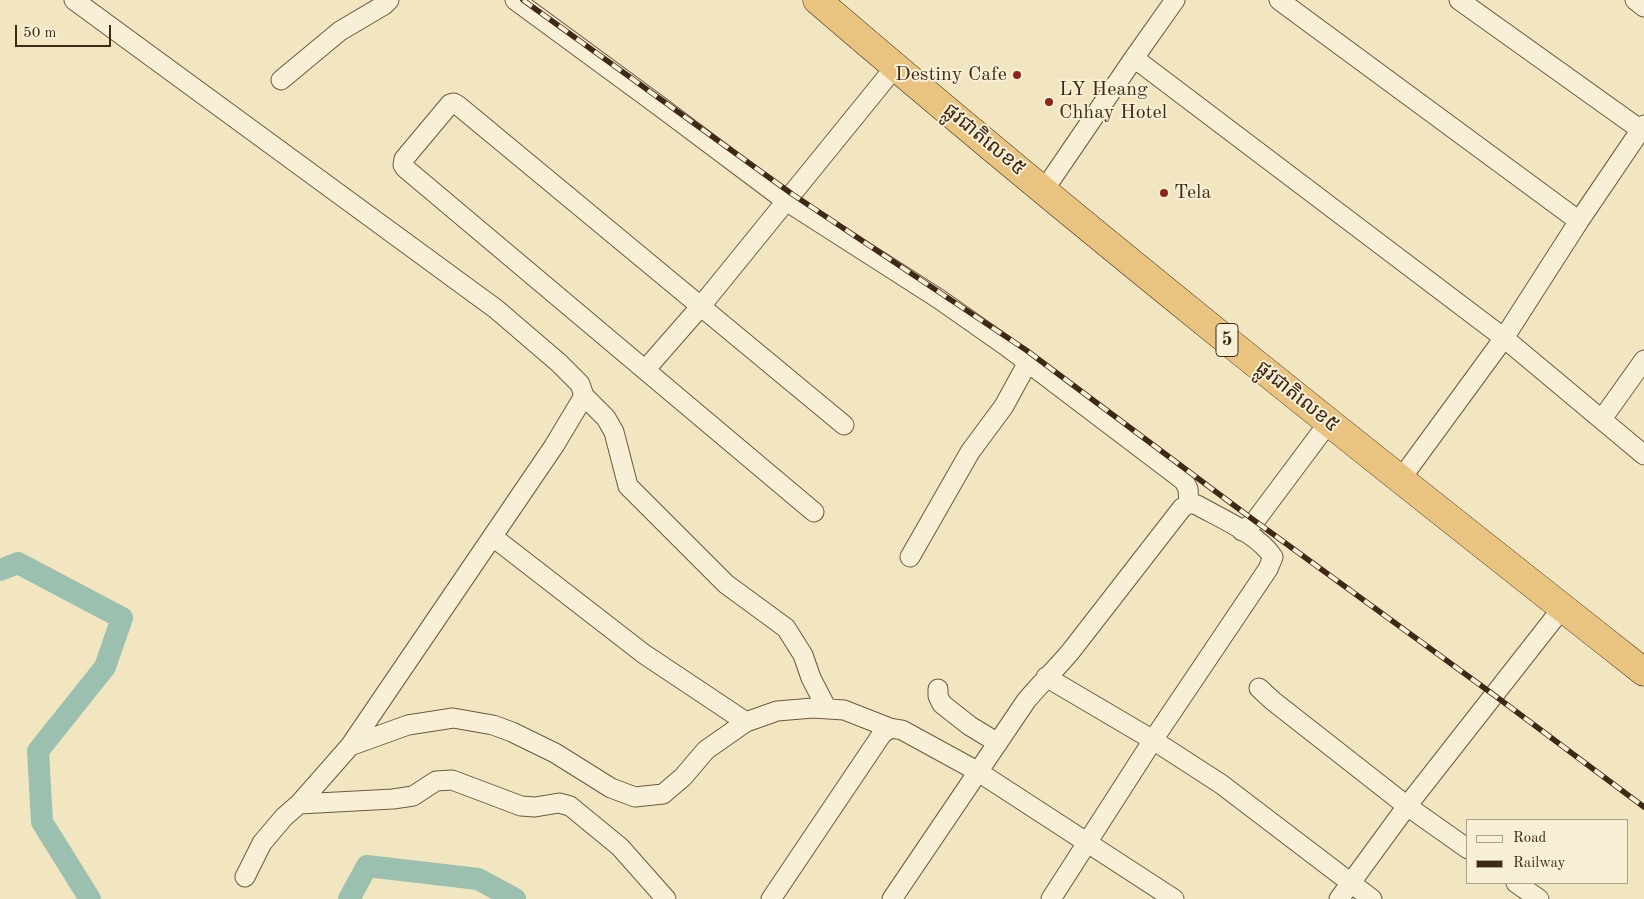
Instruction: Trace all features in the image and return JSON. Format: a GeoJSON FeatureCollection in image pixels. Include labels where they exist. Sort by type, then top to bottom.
{"type":"FeatureCollection","features":[{"type":"Feature","properties":{"kind":"highway","name":"ផ្លូវជាតិលេខ៥"},"geometry":{"type":"LineString","coordinates":[[817,0],[1044,190],[1400,480],[1644,672]]}},
{"type":"Feature","properties":{"kind":"street"},"geometry":{"type":"LineString","coordinates":[[74,0],[496,309],[559,363],[580,384],[584,396],[606,418],[614,432],[628,486],[726,584],[786,628],[803,655],[811,678],[827,709]]}},
{"type":"Feature","properties":{"kind":"street"},"geometry":{"type":"LineString","coordinates":[[281,80],[340,30],[384,5],[389,0]]}},
{"type":"Feature","properties":{"kind":"street"},"geometry":{"type":"LineString","coordinates":[[515,0],[786,201],[938,299],[1028,362],[1184,481],[1188,489],[1190,503]]}},
{"type":"Feature","properties":{"kind":"street"},"geometry":{"type":"LineString","coordinates":[[1044,190],[1175,0]]}},
{"type":"Feature","properties":{"kind":"street"},"geometry":{"type":"LineString","coordinates":[[1279,0],[1579,221]]}},
{"type":"Feature","properties":{"kind":"street"},"geometry":{"type":"LineString","coordinates":[[1400,480],[1504,338],[1642,127],[1459,0]]}},
{"type":"Feature","properties":{"kind":"street"},"geometry":{"type":"LineString","coordinates":[[1635,0],[1644,7]]}},
{"type":"Feature","properties":{"kind":"street"},"geometry":{"type":"LineString","coordinates":[[1134,58],[1504,338],[1644,455]]}},
{"type":"Feature","properties":{"kind":"street"},"geometry":{"type":"LineString","coordinates":[[644,370],[701,306],[895,67]]}},
{"type":"Feature","properties":{"kind":"street"},"geometry":{"type":"LineString","coordinates":[[814,512],[405,168],[403,165],[404,160],[450,104],[454,103],[460,106],[844,424]]}},
{"type":"Feature","properties":{"kind":"street"},"geometry":{"type":"LineString","coordinates":[[1602,420],[1644,360]]}},
{"type":"Feature","properties":{"kind":"street"},"geometry":{"type":"LineString","coordinates":[[910,557],[970,452],[1004,406],[1028,362]]}},
{"type":"Feature","properties":{"kind":"street"},"geometry":{"type":"LineString","coordinates":[[245,876],[262,843],[350,746],[554,446],[584,396]]}},
{"type":"Feature","properties":{"kind":"street"},"geometry":{"type":"LineString","coordinates":[[1242,531],[1255,522],[1329,422]]}},
{"type":"Feature","properties":{"kind":"street"},"geometry":{"type":"LineString","coordinates":[[892,899],[1026,701],[1046,677],[1071,652],[1182,508],[1190,503],[1196,504],[1267,548],[1273,557],[1268,569],[1153,740],[1050,899]]}},
{"type":"Feature","properties":{"kind":"street"},"geometry":{"type":"LineString","coordinates":[[493,536],[644,654],[746,722]]}},
{"type":"Feature","properties":{"kind":"street"},"geometry":{"type":"LineString","coordinates":[[1339,899],[1407,806],[1563,608]]}},
{"type":"Feature","properties":{"kind":"street"},"geometry":{"type":"LineString","coordinates":[[1046,677],[1153,740],[1221,784],[1372,899]]}},
{"type":"Feature","properties":{"kind":"street"},"geometry":{"type":"LineString","coordinates":[[938,688],[938,696],[942,704],[970,726],[998,742]]}},
{"type":"Feature","properties":{"kind":"street"},"geometry":{"type":"LineString","coordinates":[[1259,688],[1407,806],[1466,848]]}},
{"type":"Feature","properties":{"kind":"street"},"geometry":{"type":"LineString","coordinates":[[350,746],[408,725],[453,718],[493,725],[556,753],[610,788],[635,797],[663,794],[683,777],[706,750],[746,722],[778,711],[813,708],[844,710],[890,728],[902,730],[978,771],[1174,899]]}},
{"type":"Feature","properties":{"kind":"street"},"geometry":{"type":"LineString","coordinates":[[771,899],[882,734],[890,728]]}},
{"type":"Feature","properties":{"kind":"street"},"geometry":{"type":"LineString","coordinates":[[299,804],[393,800],[413,796],[436,781],[452,780],[521,806],[535,807],[559,803],[570,806],[620,847],[666,899]]}},
{"type":"Feature","properties":{"kind":"street"},"geometry":{"type":"LineString","coordinates":[[1517,884],[1539,899]]}},
{"type":"Feature","properties":{"kind":"waterway"},"geometry":{"type":"LineString","coordinates":[[0,570],[18,563],[122,618],[105,667],[38,751],[42,822],[90,899]]}},
{"type":"Feature","properties":{"kind":"waterway"},"geometry":{"type":"LineString","coordinates":[[349,899],[367,866],[478,879],[515,899]]}},
{"type":"Feature","properties":{"kind":"railway"},"geometry":{"type":"LineString","coordinates":[[523,0],[792,194],[1026,350],[1644,807]]}},
{"type":"Feature","properties":{"kind":"place","name":"Destiny Cafe"},"geometry":{"type":"Point","coordinates":[1017,75]}},
{"type":"Feature","properties":{"kind":"place","name":"LY Heang Chhay Hotel"},"geometry":{"type":"Point","coordinates":[1049,102]}},
{"type":"Feature","properties":{"kind":"place","name":"Tela"},"geometry":{"type":"Point","coordinates":[1164,193]}}]}
